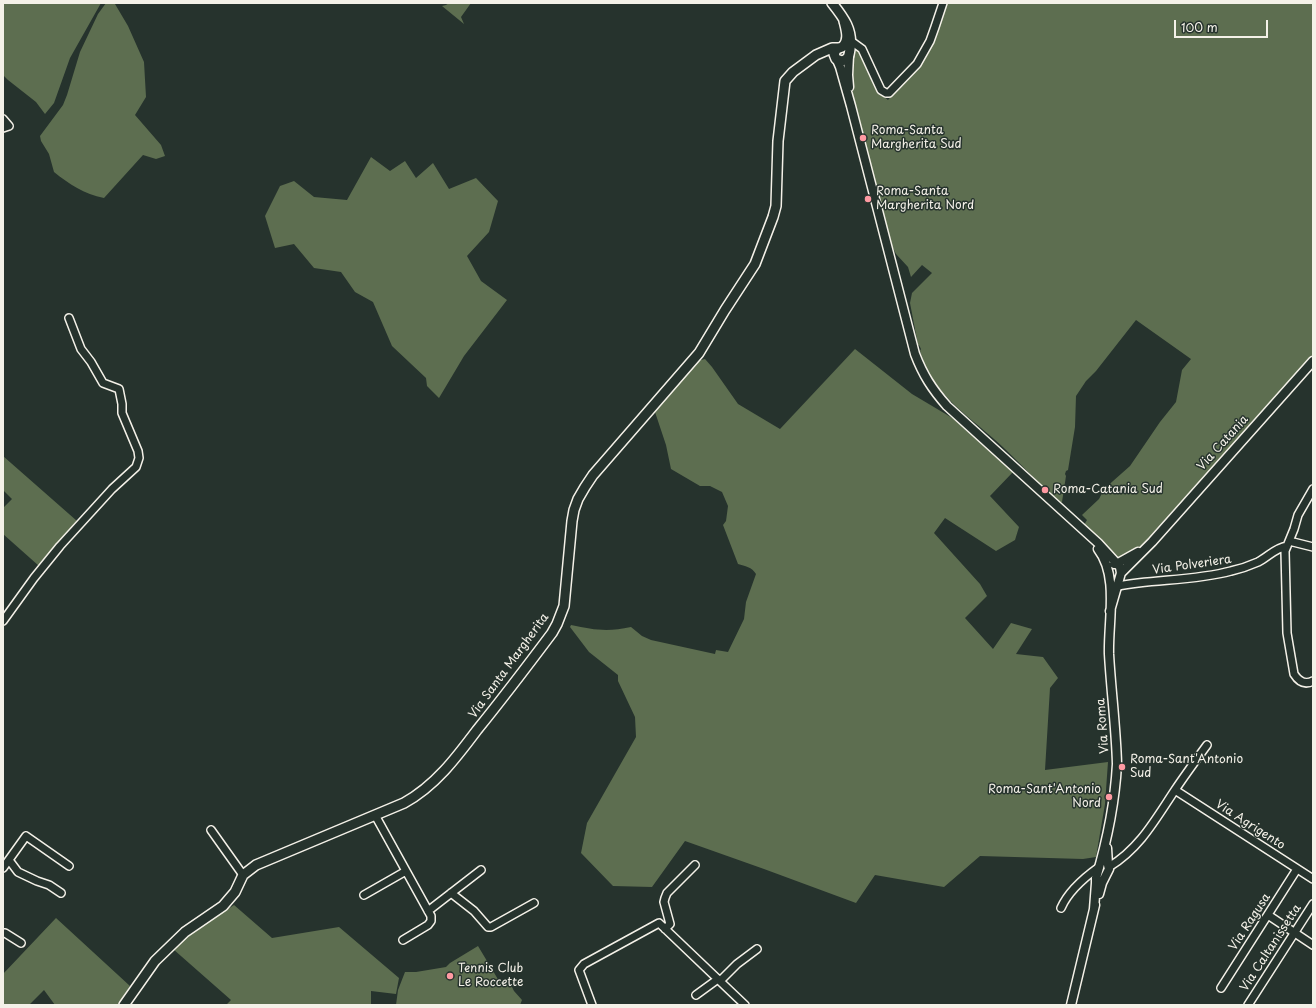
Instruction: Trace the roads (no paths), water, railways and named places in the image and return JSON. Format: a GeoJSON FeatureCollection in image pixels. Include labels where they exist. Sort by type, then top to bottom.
{"type":"FeatureCollection","features":[{"type":"Feature","properties":{"kind":"main road"},"geometry":{"type":"LineString","coordinates":[[808,60],[821,56],[844,61],[849,54],[851,41],[848,26],[832,3]]}},
{"type":"Feature","properties":{"kind":"main road"},"geometry":{"type":"LineString","coordinates":[[837,59],[835,52],[845,43],[847,34],[844,22]]}},
{"type":"Feature","properties":{"kind":"main road"},"geometry":{"type":"LineString","coordinates":[[840,47],[847,48],[849,54]]}},
{"type":"Feature","properties":{"kind":"main road","name":"Via Santa Margherita"},"geometry":{"type":"LineString","coordinates":[[124,1005],[155,961],[185,932],[223,906],[234,892],[243,875],[256,865],[413,798],[438,777],[503,698],[552,633],[564,606],[572,521],[578,499],[593,475],[699,353],[758,258],[776,206],[777,150],[785,82],[793,72],[808,60],[825,51],[840,47]]}},
{"type":"Feature","properties":{"kind":"street"},"geometry":{"type":"LineString","coordinates":[[851,41],[862,49],[881,90],[889,93],[917,64],[933,34],[943,3]]}},
{"type":"Feature","properties":{"kind":"street"},"geometry":{"type":"LineString","coordinates":[[849,54],[848,76],[851,106]]}},
{"type":"Feature","properties":{"kind":"street"},"geometry":{"type":"LineString","coordinates":[[837,59],[851,106],[915,354],[921,370],[929,385],[947,406],[1084,531],[1115,569],[1118,586],[1110,610]]}},
{"type":"Feature","properties":{"kind":"street"},"geometry":{"type":"LineString","coordinates":[[3,119],[6,127]]}},
{"type":"Feature","properties":{"kind":"street"},"geometry":{"type":"LineString","coordinates":[[3,621],[34,578],[60,546],[116,485],[136,467],[139,458],[138,451],[122,413],[119,389],[103,383],[81,349],[69,318]]}},
{"type":"Feature","properties":{"kind":"street","name":"Via Catania"},"geometry":{"type":"LineString","coordinates":[[1115,569],[1152,542],[1313,360]]}},
{"type":"Feature","properties":{"kind":"street"},"geometry":{"type":"LineString","coordinates":[[1313,489],[1298,515],[1285,551],[1287,633],[1294,674],[1297,679],[1305,683],[1313,681]]}},
{"type":"Feature","properties":{"kind":"street"},"geometry":{"type":"LineString","coordinates":[[1288,544],[1313,547]]}},
{"type":"Feature","properties":{"kind":"street","name":"Via Polveriera"},"geometry":{"type":"LineString","coordinates":[[1118,586],[1140,582],[1224,573],[1257,563],[1266,558],[1279,547],[1288,544]]}},
{"type":"Feature","properties":{"kind":"street","name":"Via Roma"},"geometry":{"type":"LineString","coordinates":[[1071,1005],[1094,909],[1098,882],[1110,870],[1104,866],[1106,839],[1117,764],[1109,654],[1110,584],[1115,569]]}},
{"type":"Feature","properties":{"kind":"street"},"geometry":{"type":"LineString","coordinates":[[1061,908],[1064,901],[1078,885],[1104,866],[1132,849],[1149,831],[1175,790],[1207,745]]}},
{"type":"Feature","properties":{"kind":"street","name":"Via Agrigento"},"geometry":{"type":"LineString","coordinates":[[1175,790],[1313,879]]}},
{"type":"Feature","properties":{"kind":"street"},"geometry":{"type":"LineString","coordinates":[[375,815],[431,916],[430,924],[403,940]]}},
{"type":"Feature","properties":{"kind":"street"},"geometry":{"type":"LineString","coordinates":[[211,830],[243,875]]}},
{"type":"Feature","properties":{"kind":"street"},"geometry":{"type":"LineString","coordinates":[[3,868],[26,836],[69,866]]}},
{"type":"Feature","properties":{"kind":"street"},"geometry":{"type":"LineString","coordinates":[[9,860],[18,872],[49,885],[60,893]]}},
{"type":"Feature","properties":{"kind":"street"},"geometry":{"type":"LineString","coordinates":[[665,929],[670,924],[664,902],[667,893],[695,865]]}},
{"type":"Feature","properties":{"kind":"street","name":"Via Ragusa"},"geometry":{"type":"LineString","coordinates":[[1221,988],[1297,868]]}},
{"type":"Feature","properties":{"kind":"street"},"geometry":{"type":"LineString","coordinates":[[428,911],[481,870]]}},
{"type":"Feature","properties":{"kind":"street"},"geometry":{"type":"LineString","coordinates":[[364,895],[406,871]]}},
{"type":"Feature","properties":{"kind":"street"},"geometry":{"type":"LineString","coordinates":[[1078,885],[1098,882]]}},
{"type":"Feature","properties":{"kind":"street"},"geometry":{"type":"LineString","coordinates":[[451,893],[491,927],[534,903]]}},
{"type":"Feature","properties":{"kind":"street","name":"Via Caltanissetta"},"geometry":{"type":"LineString","coordinates":[[1248,1005],[1313,904]]}},
{"type":"Feature","properties":{"kind":"street"},"geometry":{"type":"LineString","coordinates":[[1268,915],[1313,945]]}},
{"type":"Feature","properties":{"kind":"street"},"geometry":{"type":"LineString","coordinates":[[592,1005],[579,970],[584,964],[660,924],[745,1005]]}},
{"type":"Feature","properties":{"kind":"street"},"geometry":{"type":"LineString","coordinates":[[3,934],[5,933],[22,943]]}},
{"type":"Feature","properties":{"kind":"street"},"geometry":{"type":"LineString","coordinates":[[696,995],[719,980],[757,949]]}},
{"type":"Feature","properties":{"kind":"place","name":"Roma-Santa Margherita Sud"},"geometry":{"type":"Point","coordinates":[863,138]}},
{"type":"Feature","properties":{"kind":"place","name":"Roma-Santa Margherita Nord"},"geometry":{"type":"Point","coordinates":[868,199]}},
{"type":"Feature","properties":{"kind":"place","name":"Roma-Catania Sud"},"geometry":{"type":"Point","coordinates":[1045,490]}},
{"type":"Feature","properties":{"kind":"place","name":"Roma-Sant'Antonio Sud"},"geometry":{"type":"Point","coordinates":[1122,767]}},
{"type":"Feature","properties":{"kind":"place","name":"Roma-Sant'Antonio Nord"},"geometry":{"type":"Point","coordinates":[1109,797]}},
{"type":"Feature","properties":{"kind":"place","name":"Tennis Club Le Roccette"},"geometry":{"type":"Point","coordinates":[450,976]}}]}
